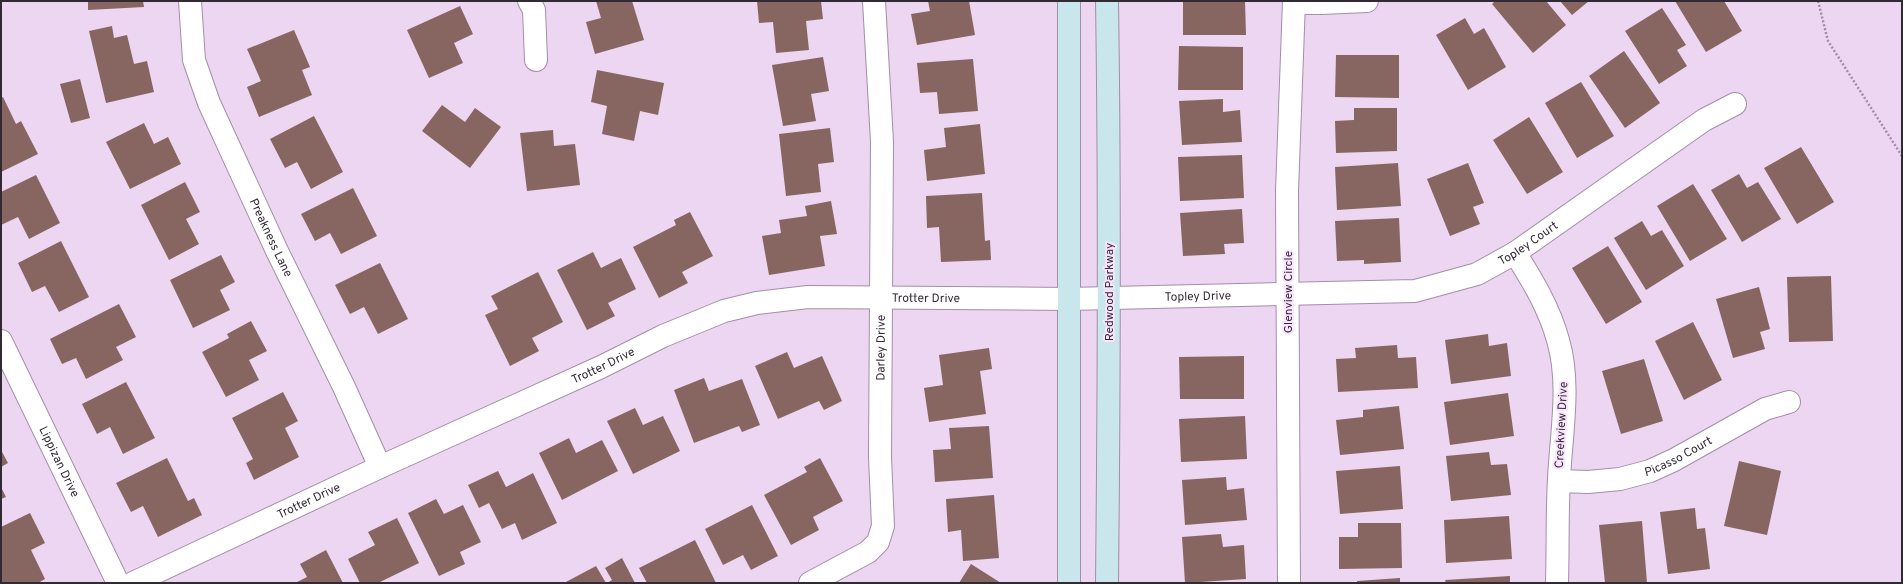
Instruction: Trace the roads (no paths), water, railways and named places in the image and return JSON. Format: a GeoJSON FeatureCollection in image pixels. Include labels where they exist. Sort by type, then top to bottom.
{"type":"FeatureCollection","features":[{"type":"Feature","properties":{"kind":"main road"},"geometry":{"type":"LineString","coordinates":[[1069,1],[1069,583]]}},
{"type":"Feature","properties":{"kind":"main road","name":"Redwood Parkway"},"geometry":{"type":"LineString","coordinates":[[1106,1],[1109,137],[1107,583]]}},
{"type":"Feature","properties":{"kind":"street","name":"Preakness Lane"},"geometry":{"type":"LineString","coordinates":[[190,1],[194,60],[208,104],[277,251],[344,387],[380,467]]}},
{"type":"Feature","properties":{"kind":"street"},"geometry":{"type":"LineString","coordinates":[[530,1],[534,10],[536,60]]}},
{"type":"Feature","properties":{"kind":"street","name":"Darley Drive"},"geometry":{"type":"LineString","coordinates":[[810,583],[868,552],[878,542],[883,526],[880,457],[882,142],[874,1]]}},
{"type":"Feature","properties":{"kind":"street"},"geometry":{"type":"LineString","coordinates":[[1294,2],[1321,3],[1367,1]]}},
{"type":"Feature","properties":{"kind":"street","name":"Glenview Circle"},"geometry":{"type":"LineString","coordinates":[[1289,583],[1287,191],[1294,2]]}},
{"type":"Feature","properties":{"kind":"street","name":"Topley Court"},"geometry":{"type":"LineString","coordinates":[[1288,294],[1415,291],[1477,274],[1515,253],[1704,120],[1735,104]]}},
{"type":"Feature","properties":{"kind":"street","name":"Creekview Drive"},"geometry":{"type":"LineString","coordinates":[[1515,253],[1535,284],[1559,341],[1565,382],[1559,481],[1557,583]]}},
{"type":"Feature","properties":{"kind":"street","name":"Topley Drive"},"geometry":{"type":"LineString","coordinates":[[1108,297],[1288,294]]}},
{"type":"Feature","properties":{"kind":"street","name":"Trotter Drive"},"geometry":{"type":"LineString","coordinates":[[133,583],[380,467],[601,367],[663,336],[724,311],[757,303],[808,296],[1069,299],[1108,297]]}},
{"type":"Feature","properties":{"kind":"street","name":"Lippizan Drive"},"geometry":{"type":"LineString","coordinates":[[1,341],[118,583]]}},
{"type":"Feature","properties":{"kind":"street","name":"Picasso Court"},"geometry":{"type":"LineString","coordinates":[[1559,481],[1588,482],[1620,479],[1650,471],[1674,460],[1765,409],[1789,402]]}}]}
